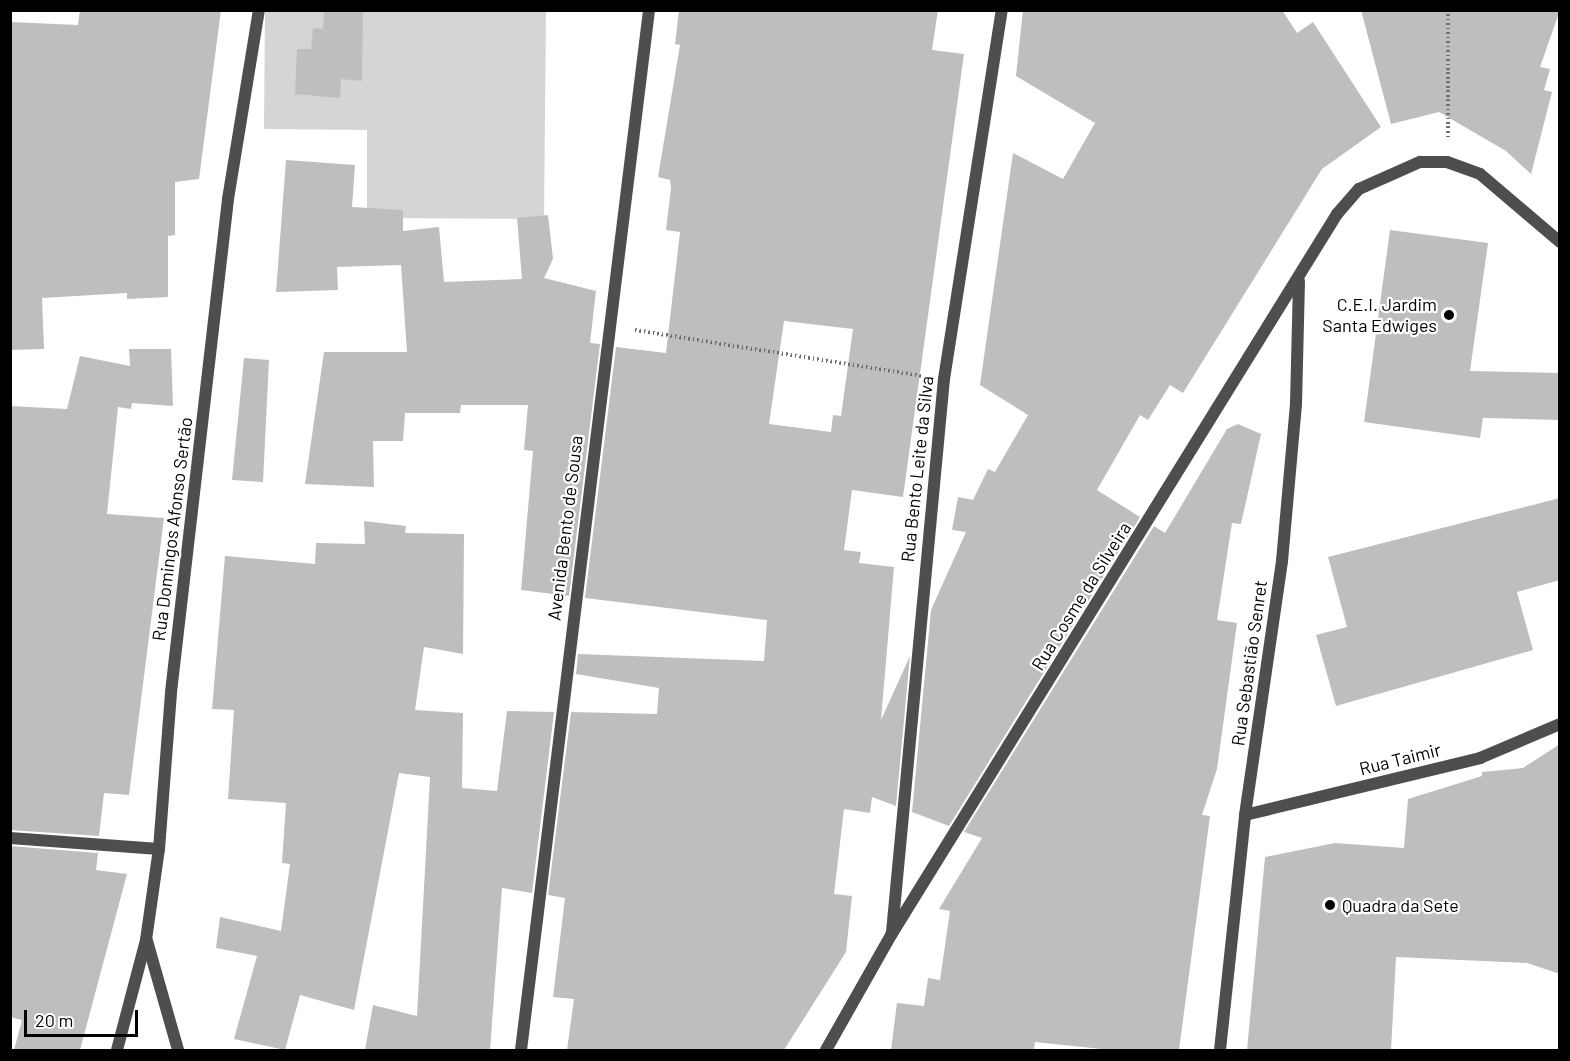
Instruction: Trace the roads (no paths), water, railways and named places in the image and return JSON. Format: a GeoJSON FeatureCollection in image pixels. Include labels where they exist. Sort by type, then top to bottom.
{"type":"FeatureCollection","features":[{"type":"Feature","properties":{"kind":"street","name":"Rua Domingos Afonso Sertão"},"geometry":{"type":"LineString","coordinates":[[117,1050],[146,940],[159,849],[171,692],[228,199],[259,10]]}},
{"type":"Feature","properties":{"kind":"street","name":"Avenida Bento de Sousa"},"geometry":{"type":"LineString","coordinates":[[521,1050],[607,326],[649,10]]}},
{"type":"Feature","properties":{"kind":"street","name":"Rua Bento Leite da Silva"},"geometry":{"type":"LineString","coordinates":[[891,935],[944,379],[1002,10]]}},
{"type":"Feature","properties":{"kind":"street","name":"Rua Cosme da Silveira"},"geometry":{"type":"LineString","coordinates":[[826,1050],[891,935],[1299,280],[1337,214],[1359,189],[1383,174],[1420,162],[1448,162],[1480,174],[1560,242]]}},
{"type":"Feature","properties":{"kind":"street","name":"Rua Sebastião Senret"},"geometry":{"type":"LineString","coordinates":[[1220,1050],[1245,815],[1282,561],[1296,404],[1299,280]]}},
{"type":"Feature","properties":{"kind":"street","name":"Rua Taimir"},"geometry":{"type":"LineString","coordinates":[[1245,815],[1480,758],[1560,724]]}},
{"type":"Feature","properties":{"kind":"street"},"geometry":{"type":"LineString","coordinates":[[10,838],[159,849]]}},
{"type":"Feature","properties":{"kind":"street"},"geometry":{"type":"LineString","coordinates":[[146,940],[178,1050]]}},
{"type":"Feature","properties":{"kind":"place","name":"C.E.I. Jardim Santa Edwiges"},"geometry":{"type":"Point","coordinates":[1449,315]}},
{"type":"Feature","properties":{"kind":"place","name":"Quadra da Sete"},"geometry":{"type":"Point","coordinates":[1330,905]}}]}
